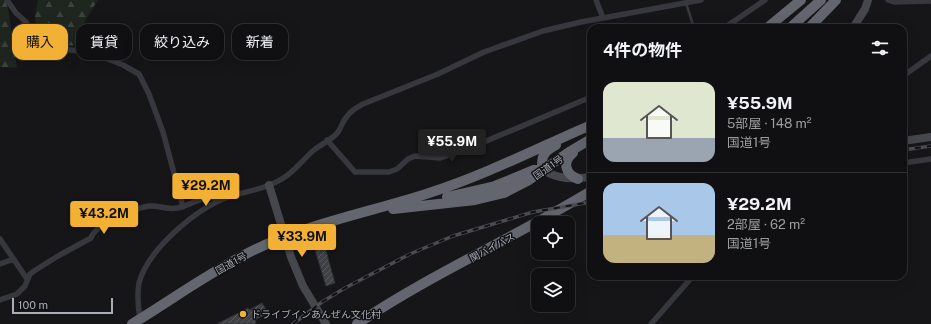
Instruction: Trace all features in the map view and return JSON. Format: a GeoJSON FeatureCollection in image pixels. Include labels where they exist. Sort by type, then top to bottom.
{"type":"FeatureCollection","features":[{"type":"Feature","properties":{"kind":"highway"},"geometry":{"type":"LineString","coordinates":[[772,24],[801,0]]}},
{"type":"Feature","properties":{"kind":"highway"},"geometry":{"type":"LineString","coordinates":[[794,24],[820,0]]}},
{"type":"Feature","properties":{"kind":"highway"},"geometry":{"type":"LineString","coordinates":[[813,24],[836,0]]}},
{"type":"Feature","properties":{"kind":"highway"},"geometry":{"type":"LineString","coordinates":[[390,204],[471,192],[503,184],[534,170],[542,170],[542,161],[547,150],[587,128]]}},
{"type":"Feature","properties":{"kind":"highway","name":"国道1号"},"geometry":{"type":"LineString","coordinates":[[138,322],[208,275],[254,250],[317,225],[430,193],[465,180],[587,128]]}},
{"type":"Feature","properties":{"kind":"highway","name":"国道1号"},"geometry":{"type":"LineString","coordinates":[[361,213],[475,200],[494,196],[515,188],[587,142]]}},
{"type":"Feature","properties":{"kind":"highway"},"geometry":{"type":"LineString","coordinates":[[578,178],[570,175],[568,172],[566,163],[567,159],[587,143]]}},
{"type":"Feature","properties":{"kind":"highway","name":"関バイパス"},"geometry":{"type":"LineString","coordinates":[[392,302],[439,275],[540,222],[587,193]]}},
{"type":"Feature","properties":{"kind":"highway"},"geometry":{"type":"LineString","coordinates":[[357,324],[392,302]]}},
{"type":"Feature","properties":{"kind":"highway"},"geometry":{"type":"LineString","coordinates":[[361,324],[392,302]]}},
{"type":"Feature","properties":{"kind":"street"},"geometry":{"type":"LineString","coordinates":[[7,0],[16,13],[26,22],[30,30],[41,41],[61,49],[91,52],[123,65],[139,74],[149,94],[163,132],[183,207]]}},
{"type":"Feature","properties":{"kind":"street"},"geometry":{"type":"LineString","coordinates":[[596,0],[603,18]]}},
{"type":"Feature","properties":{"kind":"street"},"geometry":{"type":"LineString","coordinates":[[138,322],[138,293],[142,276],[147,266],[168,238],[183,224],[204,209],[228,197],[269,185],[291,173],[313,150],[339,131],[352,109],[438,74],[484,52],[544,31],[684,2],[701,0]]}},
{"type":"Feature","properties":{"kind":"street"},"geometry":{"type":"LineString","coordinates":[[730,24],[765,0]]}},
{"type":"Feature","properties":{"kind":"street"},"geometry":{"type":"LineString","coordinates":[[856,24],[865,9],[868,0]]}},
{"type":"Feature","properties":{"kind":"street"},"geometry":{"type":"LineString","coordinates":[[888,0],[894,2],[931,1]]}},
{"type":"Feature","properties":{"kind":"street"},"geometry":{"type":"LineString","coordinates":[[907,73],[931,56]]}},
{"type":"Feature","properties":{"kind":"street"},"geometry":{"type":"LineString","coordinates":[[328,140],[354,172],[389,172],[397,169],[405,161],[415,156],[440,158],[465,150],[587,99]]}},
{"type":"Feature","properties":{"kind":"street"},"geometry":{"type":"LineString","coordinates":[[907,140],[931,137]]}},
{"type":"Feature","properties":{"kind":"street"},"geometry":{"type":"LineString","coordinates":[[907,162],[931,159]]}},
{"type":"Feature","properties":{"kind":"street"},"geometry":{"type":"LineString","coordinates":[[542,170],[559,178],[587,177]]}},
{"type":"Feature","properties":{"kind":"street"},"geometry":{"type":"LineString","coordinates":[[269,185],[291,258],[303,286],[326,324]]}},
{"type":"Feature","properties":{"kind":"street"},"geometry":{"type":"LineString","coordinates":[[0,300],[21,291],[30,274],[58,256],[91,238],[92,234],[109,221],[149,206],[169,209],[183,207],[209,198],[228,197]]}},
{"type":"Feature","properties":{"kind":"street"},"geometry":{"type":"LineString","coordinates":[[0,239],[27,279]]}},
{"type":"Feature","properties":{"kind":"street"},"geometry":{"type":"LineString","coordinates":[[0,264],[14,259]]}},
{"type":"Feature","properties":{"kind":"street"},"geometry":{"type":"LineString","coordinates":[[651,324],[690,280]]}},
{"type":"Feature","properties":{"kind":"lane"},"geometry":{"type":"LineString","coordinates":[[684,2],[692,24]]}},
{"type":"Feature","properties":{"kind":"green space"},"geometry":{"type":"Polygon","coordinates":[[[0,0],[5,0],[8,8],[12,35],[12,60],[16,60],[17,68],[0,67],[0,0]]]}},
{"type":"Feature","properties":{"kind":"green space"},"geometry":{"type":"Polygon","coordinates":[[[38,0],[98,0],[85,24],[76,24],[76,44],[72,46],[68,45],[68,24],[36,24],[35,16],[38,0]]]}},
{"type":"Feature","properties":{"kind":"building"},"geometry":{"type":"Polygon","coordinates":[[[325,247],[335,283],[326,286],[315,250],[325,247]]]}},
{"type":"Feature","properties":{"kind":"building","name":"ドライブインあんぜん文化村"},"geometry":{"type":"Polygon","coordinates":[[[262,303],[268,313],[255,320],[256,324],[217,324],[248,308],[249,310],[262,303]]]}},
{"type":"Feature","properties":{"kind":"railway"},"geometry":{"type":"LineString","coordinates":[[907,149],[931,146]]}},
{"type":"Feature","properties":{"kind":"railway"},"geometry":{"type":"LineString","coordinates":[[293,324],[322,302],[345,288],[410,254],[453,236],[533,212],[587,203]]}},
{"type":"Feature","properties":{"kind":"place","name":"ドライブインあんぜん文化村"},"geometry":{"type":"Point","coordinates":[243,314]}}]}
